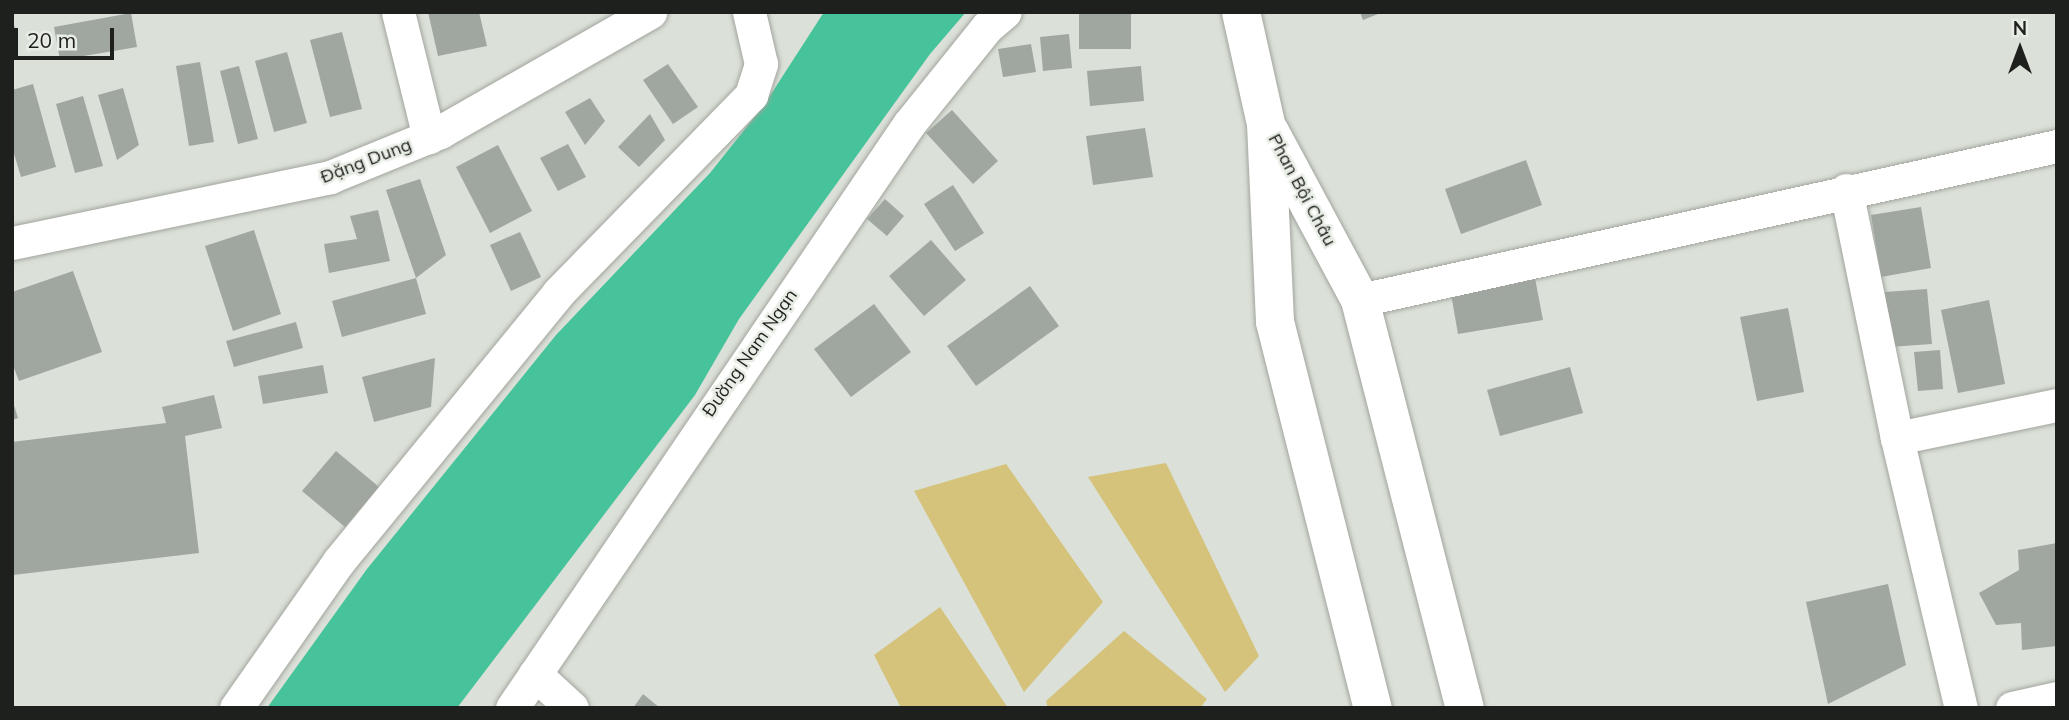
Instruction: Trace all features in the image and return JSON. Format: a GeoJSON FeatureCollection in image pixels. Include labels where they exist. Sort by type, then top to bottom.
{"type":"FeatureCollection","features":[{"type":"Feature","properties":{"kind":"street"},"geometry":{"type":"LineString","coordinates":[[398,12],[429,136]]}},
{"type":"Feature","properties":{"kind":"street","name":"Đặng Dung"},"geometry":{"type":"LineString","coordinates":[[12,243],[330,177],[429,136],[650,12]]}},
{"type":"Feature","properties":{"kind":"street"},"geometry":{"type":"LineString","coordinates":[[236,708],[339,561],[558,293],[751,95],[761,64],[749,12]]}},
{"type":"Feature","properties":{"kind":"street","name":"Đường Nam Ngạn"},"geometry":{"type":"LineString","coordinates":[[512,708],[672,467],[909,124],[987,27],[1005,12]]}},
{"type":"Feature","properties":{"kind":"street"},"geometry":{"type":"LineString","coordinates":[[1241,12],[1266,124]]}},
{"type":"Feature","properties":{"kind":"street","name":"Phan Bội Châu"},"geometry":{"type":"LineString","coordinates":[[1266,124],[1360,300],[1465,708]]}},
{"type":"Feature","properties":{"kind":"street","name":"Phan Bội Châu"},"geometry":{"type":"LineString","coordinates":[[1266,124],[1275,322],[1373,708]]}},
{"type":"Feature","properties":{"kind":"street"},"geometry":{"type":"LineString","coordinates":[[1360,300],[1846,190],[2057,146]]}},
{"type":"Feature","properties":{"kind":"street"},"geometry":{"type":"LineString","coordinates":[[1846,190],[1897,438],[1961,708]]}},
{"type":"Feature","properties":{"kind":"street"},"geometry":{"type":"LineString","coordinates":[[1897,438],[2057,405]]}},
{"type":"Feature","properties":{"kind":"street"},"geometry":{"type":"LineString","coordinates":[[535,674],[572,708]]}},
{"type":"Feature","properties":{"kind":"street"},"geometry":{"type":"LineString","coordinates":[[2012,708],[2057,698]]}},
{"type":"Feature","properties":{"kind":"shaded area"},"geometry":{"type":"Polygon","coordinates":[[[824,12],[966,12],[930,54],[739,319],[695,395],[457,708],[267,708],[367,569],[556,335],[710,173],[764,105],[824,12]]]}},
{"type":"Feature","properties":{"kind":"shaded area"},"geometry":{"type":"Polygon","coordinates":[[[1166,463],[1259,656],[1225,692],[1088,477],[1166,463]]]}},
{"type":"Feature","properties":{"kind":"shaded area"},"geometry":{"type":"Polygon","coordinates":[[[1006,464],[1103,602],[1024,692],[914,491],[1006,464]]]}},
{"type":"Feature","properties":{"kind":"shaded area"},"geometry":{"type":"Polygon","coordinates":[[[940,607],[1008,708],[901,708],[874,655],[940,607]]]}},
{"type":"Feature","properties":{"kind":"shaded area"},"geometry":{"type":"Polygon","coordinates":[[[1124,631],[1207,699],[1200,708],[1048,708],[1046,701],[1124,631]]]}},
{"type":"Feature","properties":{"kind":"building"},"geometry":{"type":"Polygon","coordinates":[[[428,12],[479,12],[487,46],[438,56],[428,12]]]}},
{"type":"Feature","properties":{"kind":"building"},"geometry":{"type":"Polygon","coordinates":[[[1079,12],[1131,12],[1131,49],[1079,49],[1079,12]]]}},
{"type":"Feature","properties":{"kind":"building"},"geometry":{"type":"Polygon","coordinates":[[[1360,12],[1383,12],[1363,20],[1360,12]]]}},
{"type":"Feature","properties":{"kind":"building"},"geometry":{"type":"Polygon","coordinates":[[[131,13],[137,47],[60,60],[54,27],[131,13]]]}},
{"type":"Feature","properties":{"kind":"building"},"geometry":{"type":"Polygon","coordinates":[[[12,19],[17,34],[12,36],[12,19]]]}},
{"type":"Feature","properties":{"kind":"building"},"geometry":{"type":"Polygon","coordinates":[[[342,32],[362,109],[330,117],[310,40],[342,32]]]}},
{"type":"Feature","properties":{"kind":"building"},"geometry":{"type":"Polygon","coordinates":[[[1069,34],[1072,68],[1043,71],[1040,37],[1069,34]]]}},
{"type":"Feature","properties":{"kind":"building"},"geometry":{"type":"Polygon","coordinates":[[[1031,44],[1036,72],[1003,77],[998,49],[1031,44]]]}},
{"type":"Feature","properties":{"kind":"building"},"geometry":{"type":"Polygon","coordinates":[[[287,52],[307,123],[274,132],[255,61],[287,52]]]}},
{"type":"Feature","properties":{"kind":"building"},"geometry":{"type":"Polygon","coordinates":[[[200,62],[214,142],[189,146],[176,66],[200,62]]]}},
{"type":"Feature","properties":{"kind":"building"},"geometry":{"type":"Polygon","coordinates":[[[668,64],[698,107],[673,124],[643,80],[668,64]]]}},
{"type":"Feature","properties":{"kind":"building"},"geometry":{"type":"Polygon","coordinates":[[[239,66],[258,139],[238,144],[220,71],[239,66]]]}},
{"type":"Feature","properties":{"kind":"building"},"geometry":{"type":"Polygon","coordinates":[[[1141,66],[1144,101],[1090,106],[1087,71],[1141,66]]]}},
{"type":"Feature","properties":{"kind":"building"},"geometry":{"type":"Polygon","coordinates":[[[33,84],[56,167],[21,177],[12,147],[12,90],[33,84]]]}},
{"type":"Feature","properties":{"kind":"building"},"geometry":{"type":"Polygon","coordinates":[[[123,88],[139,145],[117,160],[98,95],[123,88]]]}},
{"type":"Feature","properties":{"kind":"building"},"geometry":{"type":"Polygon","coordinates":[[[83,96],[103,166],[75,173],[56,104],[83,96]]]}},
{"type":"Feature","properties":{"kind":"building"},"geometry":{"type":"Polygon","coordinates":[[[590,98],[605,121],[585,145],[565,112],[590,98]]]}},
{"type":"Feature","properties":{"kind":"building"},"geometry":{"type":"Polygon","coordinates":[[[952,110],[998,161],[973,184],[926,133],[952,110]]]}},
{"type":"Feature","properties":{"kind":"building"},"geometry":{"type":"Polygon","coordinates":[[[650,114],[665,140],[639,167],[618,147],[650,114]]]}},
{"type":"Feature","properties":{"kind":"building"},"geometry":{"type":"Polygon","coordinates":[[[1145,128],[1153,177],[1093,185],[1086,136],[1145,128]]]}},
{"type":"Feature","properties":{"kind":"building"},"geometry":{"type":"Polygon","coordinates":[[[568,144],[586,177],[558,191],[540,158],[568,144]]]}},
{"type":"Feature","properties":{"kind":"building"},"geometry":{"type":"Polygon","coordinates":[[[498,145],[532,211],[490,233],[456,167],[498,145]]]}},
{"type":"Feature","properties":{"kind":"building"},"geometry":{"type":"Polygon","coordinates":[[[1526,160],[1542,205],[1461,234],[1445,189],[1526,160]]]}},
{"type":"Feature","properties":{"kind":"building"},"geometry":{"type":"Polygon","coordinates":[[[420,179],[446,255],[416,278],[386,190],[420,179]]]}},
{"type":"Feature","properties":{"kind":"building"},"geometry":{"type":"Polygon","coordinates":[[[953,185],[984,233],[955,251],[924,204],[953,185]]]}},
{"type":"Feature","properties":{"kind":"building"},"geometry":{"type":"Polygon","coordinates":[[[885,199],[904,216],[887,236],[867,219],[885,199]]]}},
{"type":"Feature","properties":{"kind":"building"},"geometry":{"type":"Polygon","coordinates":[[[1921,207],[1931,268],[1881,277],[1871,215],[1921,207]]]}},
{"type":"Feature","properties":{"kind":"building"},"geometry":{"type":"Polygon","coordinates":[[[378,210],[390,261],[329,273],[324,244],[357,239],[350,216],[378,210]]]}},
{"type":"Feature","properties":{"kind":"building"},"geometry":{"type":"Polygon","coordinates":[[[254,230],[281,314],[233,331],[205,246],[254,230]]]}},
{"type":"Feature","properties":{"kind":"building"},"geometry":{"type":"Polygon","coordinates":[[[520,232],[541,277],[511,291],[490,245],[520,232]]]}},
{"type":"Feature","properties":{"kind":"building"},"geometry":{"type":"Polygon","coordinates":[[[931,240],[966,280],[924,316],[889,276],[931,240]]]}},
{"type":"Feature","properties":{"kind":"building"},"geometry":{"type":"Polygon","coordinates":[[[73,271],[102,352],[19,381],[12,363],[12,292],[73,271]]]}},
{"type":"Feature","properties":{"kind":"building"},"geometry":{"type":"Polygon","coordinates":[[[1534,273],[1543,320],[1458,334],[1450,288],[1534,273]]]}},
{"type":"Feature","properties":{"kind":"building"},"geometry":{"type":"Polygon","coordinates":[[[416,278],[426,314],[342,337],[332,301],[416,278]]]}},
{"type":"Feature","properties":{"kind":"building"},"geometry":{"type":"Polygon","coordinates":[[[1030,286],[1059,326],[976,386],[947,346],[1030,286]]]}},
{"type":"Feature","properties":{"kind":"building"},"geometry":{"type":"Polygon","coordinates":[[[1927,289],[1932,344],[1889,347],[1885,292],[1927,289]]]}},
{"type":"Feature","properties":{"kind":"building"},"geometry":{"type":"Polygon","coordinates":[[[1989,300],[2005,384],[1958,393],[1941,310],[1989,300]]]}},
{"type":"Feature","properties":{"kind":"building"},"geometry":{"type":"Polygon","coordinates":[[[874,304],[911,352],[851,397],[814,349],[874,304]]]}},
{"type":"Feature","properties":{"kind":"building"},"geometry":{"type":"Polygon","coordinates":[[[1788,308],[1804,392],[1757,401],[1740,317],[1788,308]]]}},
{"type":"Feature","properties":{"kind":"building"},"geometry":{"type":"Polygon","coordinates":[[[296,322],[303,348],[234,367],[226,341],[296,322]]]}},
{"type":"Feature","properties":{"kind":"building"},"geometry":{"type":"Polygon","coordinates":[[[1940,350],[1943,389],[1918,391],[1914,352],[1940,350]]]}},
{"type":"Feature","properties":{"kind":"building"},"geometry":{"type":"Polygon","coordinates":[[[435,358],[431,407],[374,422],[362,377],[435,358]]]}},
{"type":"Feature","properties":{"kind":"building"},"geometry":{"type":"Polygon","coordinates":[[[323,365],[328,393],[263,404],[258,376],[323,365]]]}},
{"type":"Feature","properties":{"kind":"building"},"geometry":{"type":"Polygon","coordinates":[[[1570,367],[1583,413],[1500,436],[1487,390],[1570,367]]]}},
{"type":"Feature","properties":{"kind":"building"},"geometry":{"type":"Polygon","coordinates":[[[214,395],[222,428],[185,436],[199,553],[13,575],[12,442],[166,423],[162,407],[214,395]]]}},
{"type":"Feature","properties":{"kind":"building"},"geometry":{"type":"Polygon","coordinates":[[[12,403],[18,418],[12,420],[12,403]]]}},
{"type":"Feature","properties":{"kind":"building"},"geometry":{"type":"Polygon","coordinates":[[[336,451],[379,487],[345,527],[302,491],[336,451]]]}},
{"type":"Feature","properties":{"kind":"building"},"geometry":{"type":"Polygon","coordinates":[[[2057,543],[2057,646],[2022,650],[2021,623],[1996,625],[1979,593],[2019,570],[2018,550],[2057,543]]]}},
{"type":"Feature","properties":{"kind":"building"},"geometry":{"type":"Polygon","coordinates":[[[1888,584],[1906,665],[1828,704],[1806,602],[1888,584]]]}},
{"type":"Feature","properties":{"kind":"building"},"geometry":{"type":"Polygon","coordinates":[[[643,694],[660,708],[633,708],[643,694]]]}}]}
